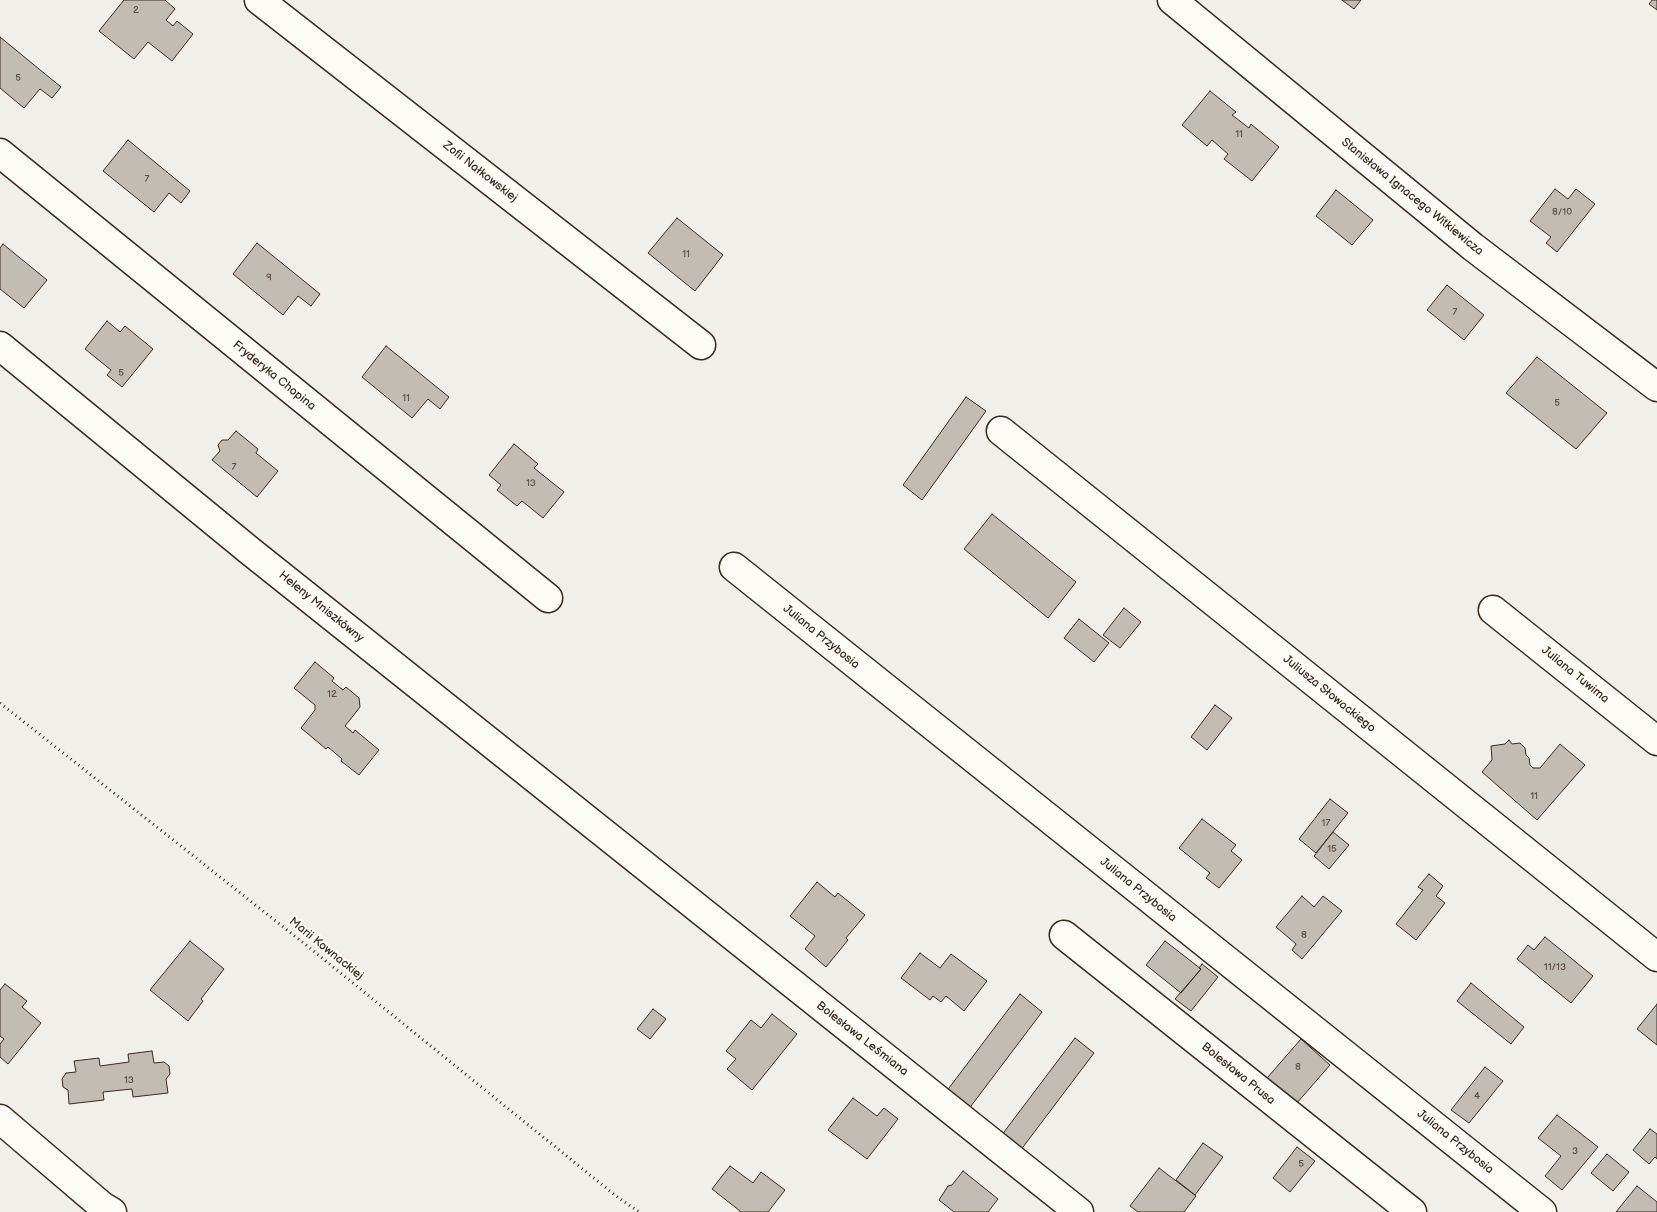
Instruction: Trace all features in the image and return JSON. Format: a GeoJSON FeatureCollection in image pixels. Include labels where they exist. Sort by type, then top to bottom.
{"type":"FeatureCollection","features":[{"type":"Feature","properties":{"kind":"street","name":"Zofii Nałkowskiej"},"geometry":{"type":"LineString","coordinates":[[259,0],[701,345]]}},
{"type":"Feature","properties":{"kind":"street","name":"Stanisława Ignacego Witkiewicza"},"geometry":{"type":"LineString","coordinates":[[1172,0],[1473,247],[1657,387]]}},
{"type":"Feature","properties":{"kind":"street","name":"Fryderyka Chopina"},"geometry":{"type":"LineString","coordinates":[[0,153],[548,598]]}},
{"type":"Feature","properties":{"kind":"street","name":"Heleny Mniszkówny"},"geometry":{"type":"LineString","coordinates":[[0,346],[250,550],[644,866]]}},
{"type":"Feature","properties":{"kind":"street","name":"Juliusza Słowackiego"},"geometry":{"type":"LineString","coordinates":[[1001,431],[1657,957]]}},
{"type":"Feature","properties":{"kind":"street","name":"Juliana Przybosia"},"geometry":{"type":"LineString","coordinates":[[734,568],[1542,1212]]}},
{"type":"Feature","properties":{"kind":"street","name":"Juliana Tuwima"},"geometry":{"type":"LineString","coordinates":[[1493,610],[1657,741]]}},
{"type":"Feature","properties":{"kind":"street","name":"Bolesława Leśmiana"},"geometry":{"type":"LineString","coordinates":[[644,866],[1079,1212]]}},
{"type":"Feature","properties":{"kind":"street","name":"Bolesława Prusa"},"geometry":{"type":"LineString","coordinates":[[1064,935],[1412,1212]]}},
{"type":"Feature","properties":{"kind":"street"},"geometry":{"type":"LineString","coordinates":[[0,1119],[102,1206],[112,1212]]}},
{"type":"Feature","properties":{"kind":"path","name":"Marii Kownackiej"},"geometry":{"type":"LineString","coordinates":[[0,703],[440,1051],[616,1196],[639,1212]]}},
{"type":"Feature","properties":{"kind":"building"},"geometry":{"type":"Polygon","coordinates":[[[124,0],[165,0],[175,9],[166,20],[173,26],[177,21],[193,34],[172,61],[148,42],[134,59],[99,31],[124,0]]]}},
{"type":"Feature","properties":{"kind":"building"},"geometry":{"type":"Polygon","coordinates":[[[1342,0],[1361,0],[1354,9],[1342,0]]]}},
{"type":"Feature","properties":{"kind":"building"},"geometry":{"type":"Polygon","coordinates":[[[1652,0],[1657,0],[1657,10],[1649,4],[1652,0]]]}},
{"type":"Feature","properties":{"kind":"building"},"geometry":{"type":"Polygon","coordinates":[[[0,37],[61,87],[52,98],[40,89],[24,108],[0,88],[0,37]]]}},
{"type":"Feature","properties":{"kind":"building"},"geometry":{"type":"Polygon","coordinates":[[[1210,91],[1236,112],[1232,115],[1249,128],[1251,124],[1279,147],[1252,181],[1224,159],[1228,154],[1212,140],[1207,146],[1182,125],[1210,91]]]}},
{"type":"Feature","properties":{"kind":"building"},"geometry":{"type":"Polygon","coordinates":[[[128,140],[190,191],[181,203],[169,193],[154,212],[103,171],[128,140]]]}},
{"type":"Feature","properties":{"kind":"building"},"geometry":{"type":"Polygon","coordinates":[[[1555,189],[1568,199],[1576,189],[1595,204],[1557,252],[1546,243],[1551,237],[1530,221],[1555,189]]]}},
{"type":"Feature","properties":{"kind":"building"},"geometry":{"type":"Polygon","coordinates":[[[1336,190],[1373,220],[1352,245],[1316,216],[1336,190]]]}},
{"type":"Feature","properties":{"kind":"building"},"geometry":{"type":"Polygon","coordinates":[[[677,218],[723,255],[695,291],[648,253],[677,218]]]}},
{"type":"Feature","properties":{"kind":"building"},"geometry":{"type":"Polygon","coordinates":[[[257,243],[320,294],[311,306],[298,296],[283,315],[233,274],[257,243]]]}},
{"type":"Feature","properties":{"kind":"building"},"geometry":{"type":"Polygon","coordinates":[[[3,244],[47,280],[24,308],[0,289],[0,248],[3,244]]]}},
{"type":"Feature","properties":{"kind":"building"},"geometry":{"type":"Polygon","coordinates":[[[1447,285],[1484,315],[1464,340],[1427,310],[1447,285]]]}},
{"type":"Feature","properties":{"kind":"building"},"geometry":{"type":"Polygon","coordinates":[[[107,321],[120,332],[125,326],[153,349],[122,387],[107,375],[111,370],[85,349],[107,321]]]}},
{"type":"Feature","properties":{"kind":"building"},"geometry":{"type":"Polygon","coordinates":[[[386,346],[449,397],[440,409],[428,399],[412,418],[362,377],[386,346]]]}},
{"type":"Feature","properties":{"kind":"building"},"geometry":{"type":"Polygon","coordinates":[[[1537,357],[1607,413],[1576,449],[1506,393],[1537,357]]]}},
{"type":"Feature","properties":{"kind":"building"},"geometry":{"type":"Polygon","coordinates":[[[966,397],[986,411],[922,500],[903,485],[966,397]]]}},
{"type":"Feature","properties":{"kind":"building"},"geometry":{"type":"Polygon","coordinates":[[[236,431],[258,449],[256,453],[278,471],[257,497],[212,460],[220,451],[218,445],[222,440],[228,440],[236,431]]]}},
{"type":"Feature","properties":{"kind":"building"},"geometry":{"type":"Polygon","coordinates":[[[514,444],[538,464],[534,468],[564,492],[543,518],[522,501],[517,506],[497,490],[501,485],[489,475],[514,444]]]}},
{"type":"Feature","properties":{"kind":"building"},"geometry":{"type":"Polygon","coordinates":[[[992,514],[1076,582],[1048,618],[964,549],[992,514]]]}},
{"type":"Feature","properties":{"kind":"building"},"geometry":{"type":"Polygon","coordinates":[[[1124,608],[1141,622],[1120,648],[1103,635],[1124,608]]]}},
{"type":"Feature","properties":{"kind":"building"},"geometry":{"type":"Polygon","coordinates":[[[1079,619],[1109,643],[1094,662],[1064,638],[1079,619]]]}},
{"type":"Feature","properties":{"kind":"building"},"geometry":{"type":"Polygon","coordinates":[[[315,662],[334,678],[332,681],[343,690],[346,687],[359,698],[360,707],[345,726],[353,733],[355,730],[379,750],[359,775],[341,761],[342,759],[328,747],[326,749],[301,728],[315,710],[315,705],[294,688],[315,662]]]}},
{"type":"Feature","properties":{"kind":"building"},"geometry":{"type":"Polygon","coordinates":[[[1215,705],[1232,718],[1207,750],[1191,737],[1215,705]]]}},
{"type":"Feature","properties":{"kind":"building"},"geometry":{"type":"Polygon","coordinates":[[[1509,740],[1512,744],[1520,743],[1525,748],[1530,765],[1533,768],[1540,768],[1560,744],[1585,765],[1537,820],[1482,772],[1492,760],[1491,746],[1505,744],[1509,740]]]}},
{"type":"Feature","properties":{"kind":"building"},"geometry":{"type":"Polygon","coordinates":[[[1330,799],[1348,813],[1316,853],[1299,839],[1330,799]]]}},
{"type":"Feature","properties":{"kind":"building"},"geometry":{"type":"Polygon","coordinates":[[[1202,819],[1236,845],[1231,851],[1242,860],[1219,888],[1206,878],[1210,873],[1179,848],[1202,819]]]}},
{"type":"Feature","properties":{"kind":"building"},"geometry":{"type":"Polygon","coordinates":[[[1333,832],[1349,845],[1329,869],[1314,856],[1333,832]]]}},
{"type":"Feature","properties":{"kind":"building"},"geometry":{"type":"Polygon","coordinates":[[[1429,874],[1443,886],[1436,896],[1445,903],[1416,940],[1396,924],[1423,890],[1418,887],[1429,874]]]}},
{"type":"Feature","properties":{"kind":"building"},"geometry":{"type":"Polygon","coordinates":[[[817,882],[835,897],[838,893],[865,915],[826,967],[805,949],[815,936],[790,916],[817,882]]]}},
{"type":"Feature","properties":{"kind":"building"},"geometry":{"type":"Polygon","coordinates":[[[1302,896],[1314,907],[1323,896],[1342,911],[1302,959],[1292,950],[1296,944],[1276,927],[1302,896]]]}},
{"type":"Feature","properties":{"kind":"building"},"geometry":{"type":"Polygon","coordinates":[[[1545,937],[1593,976],[1571,1003],[1517,959],[1528,945],[1534,950],[1545,937]]]}},
{"type":"Feature","properties":{"kind":"building"},"geometry":{"type":"Polygon","coordinates":[[[190,941],[224,969],[201,999],[203,1001],[188,1021],[150,990],[190,941]]]}},
{"type":"Feature","properties":{"kind":"building"},"geometry":{"type":"Polygon","coordinates":[[[1165,941],[1201,969],[1181,993],[1146,965],[1165,941]]]}},
{"type":"Feature","properties":{"kind":"building"},"geometry":{"type":"Polygon","coordinates":[[[920,953],[940,968],[951,954],[987,981],[964,1011],[946,996],[941,1002],[933,996],[930,1000],[901,978],[920,953]]]}},
{"type":"Feature","properties":{"kind":"building"},"geometry":{"type":"Polygon","coordinates":[[[1202,964],[1218,977],[1191,1011],[1175,999],[1201,969],[1199,968],[1202,964]]]}},
{"type":"Feature","properties":{"kind":"building"},"geometry":{"type":"Polygon","coordinates":[[[1471,983],[1524,1027],[1511,1044],[1457,1001],[1471,983]]]}},
{"type":"Feature","properties":{"kind":"building"},"geometry":{"type":"Polygon","coordinates":[[[5,984],[27,1001],[22,1007],[41,1023],[8,1064],[0,1057],[0,1044],[4,1039],[0,1036],[0,990],[5,984]]]}},
{"type":"Feature","properties":{"kind":"building"},"geometry":{"type":"Polygon","coordinates":[[[1020,994],[1042,1012],[968,1110],[946,1092],[1020,994]]]}},
{"type":"Feature","properties":{"kind":"building"},"geometry":{"type":"Polygon","coordinates":[[[1657,1004],[1657,1045],[1637,1029],[1657,1004]]]}},
{"type":"Feature","properties":{"kind":"building"},"geometry":{"type":"Polygon","coordinates":[[[653,1009],[666,1019],[650,1039],[637,1029],[653,1009]]]}},
{"type":"Feature","properties":{"kind":"building"},"geometry":{"type":"Polygon","coordinates":[[[772,1014],[797,1034],[752,1090],[727,1069],[736,1059],[726,1051],[751,1020],[761,1028],[772,1014]]]}},
{"type":"Feature","properties":{"kind":"building"},"geometry":{"type":"Polygon","coordinates":[[[1075,1038],[1094,1053],[1020,1151],[1001,1136],[1075,1038]]]}},
{"type":"Feature","properties":{"kind":"building"},"geometry":{"type":"Polygon","coordinates":[[[1301,1039],[1330,1065],[1296,1104],[1267,1078],[1301,1039]]]}},
{"type":"Feature","properties":{"kind":"building"},"geometry":{"type":"Polygon","coordinates":[[[152,1051],[154,1063],[164,1062],[169,1066],[170,1074],[166,1079],[168,1093],[133,1097],[132,1089],[103,1092],[104,1100],[69,1104],[68,1090],[63,1087],[62,1079],[66,1073],[76,1072],[74,1061],[99,1058],[100,1066],[129,1062],[128,1054],[152,1051]]]}},
{"type":"Feature","properties":{"kind":"building"},"geometry":{"type":"Polygon","coordinates":[[[1485,1067],[1503,1081],[1469,1123],[1451,1110],[1485,1067]]]}},
{"type":"Feature","properties":{"kind":"building"},"geometry":{"type":"Polygon","coordinates":[[[853,1098],[877,1116],[884,1108],[898,1119],[867,1159],[828,1130],[853,1098]]]}},
{"type":"Feature","properties":{"kind":"building"},"geometry":{"type":"Polygon","coordinates":[[[1557,1115],[1598,1147],[1562,1190],[1545,1176],[1561,1156],[1538,1138],[1557,1115]]]}},
{"type":"Feature","properties":{"kind":"building"},"geometry":{"type":"Polygon","coordinates":[[[1650,1129],[1657,1134],[1657,1159],[1655,1157],[1649,1164],[1633,1150],[1650,1129]]]}},
{"type":"Feature","properties":{"kind":"building"},"geometry":{"type":"Polygon","coordinates":[[[1203,1143],[1223,1157],[1195,1195],[1176,1180],[1203,1143]]]}},
{"type":"Feature","properties":{"kind":"building"},"geometry":{"type":"Polygon","coordinates":[[[1297,1147],[1315,1161],[1290,1192],[1273,1178],[1297,1147]]]}},
{"type":"Feature","properties":{"kind":"building"},"geometry":{"type":"Polygon","coordinates":[[[1607,1154],[1629,1172],[1613,1191],[1591,1173],[1607,1154]]]}},
{"type":"Feature","properties":{"kind":"building"},"geometry":{"type":"Polygon","coordinates":[[[730,1166],[753,1183],[761,1172],[785,1190],[768,1212],[740,1212],[712,1189],[730,1166]]]}},
{"type":"Feature","properties":{"kind":"building"},"geometry":{"type":"Polygon","coordinates":[[[1159,1168],[1196,1196],[1184,1212],[1138,1212],[1130,1206],[1159,1168]]]}},
{"type":"Feature","properties":{"kind":"building"},"geometry":{"type":"Polygon","coordinates":[[[963,1171],[998,1199],[988,1212],[954,1212],[939,1200],[948,1186],[952,1185],[963,1171]]]}},
{"type":"Feature","properties":{"kind":"building"},"geometry":{"type":"Polygon","coordinates":[[[1637,1186],[1657,1202],[1657,1212],[1616,1212],[1637,1186]]]}}]}
